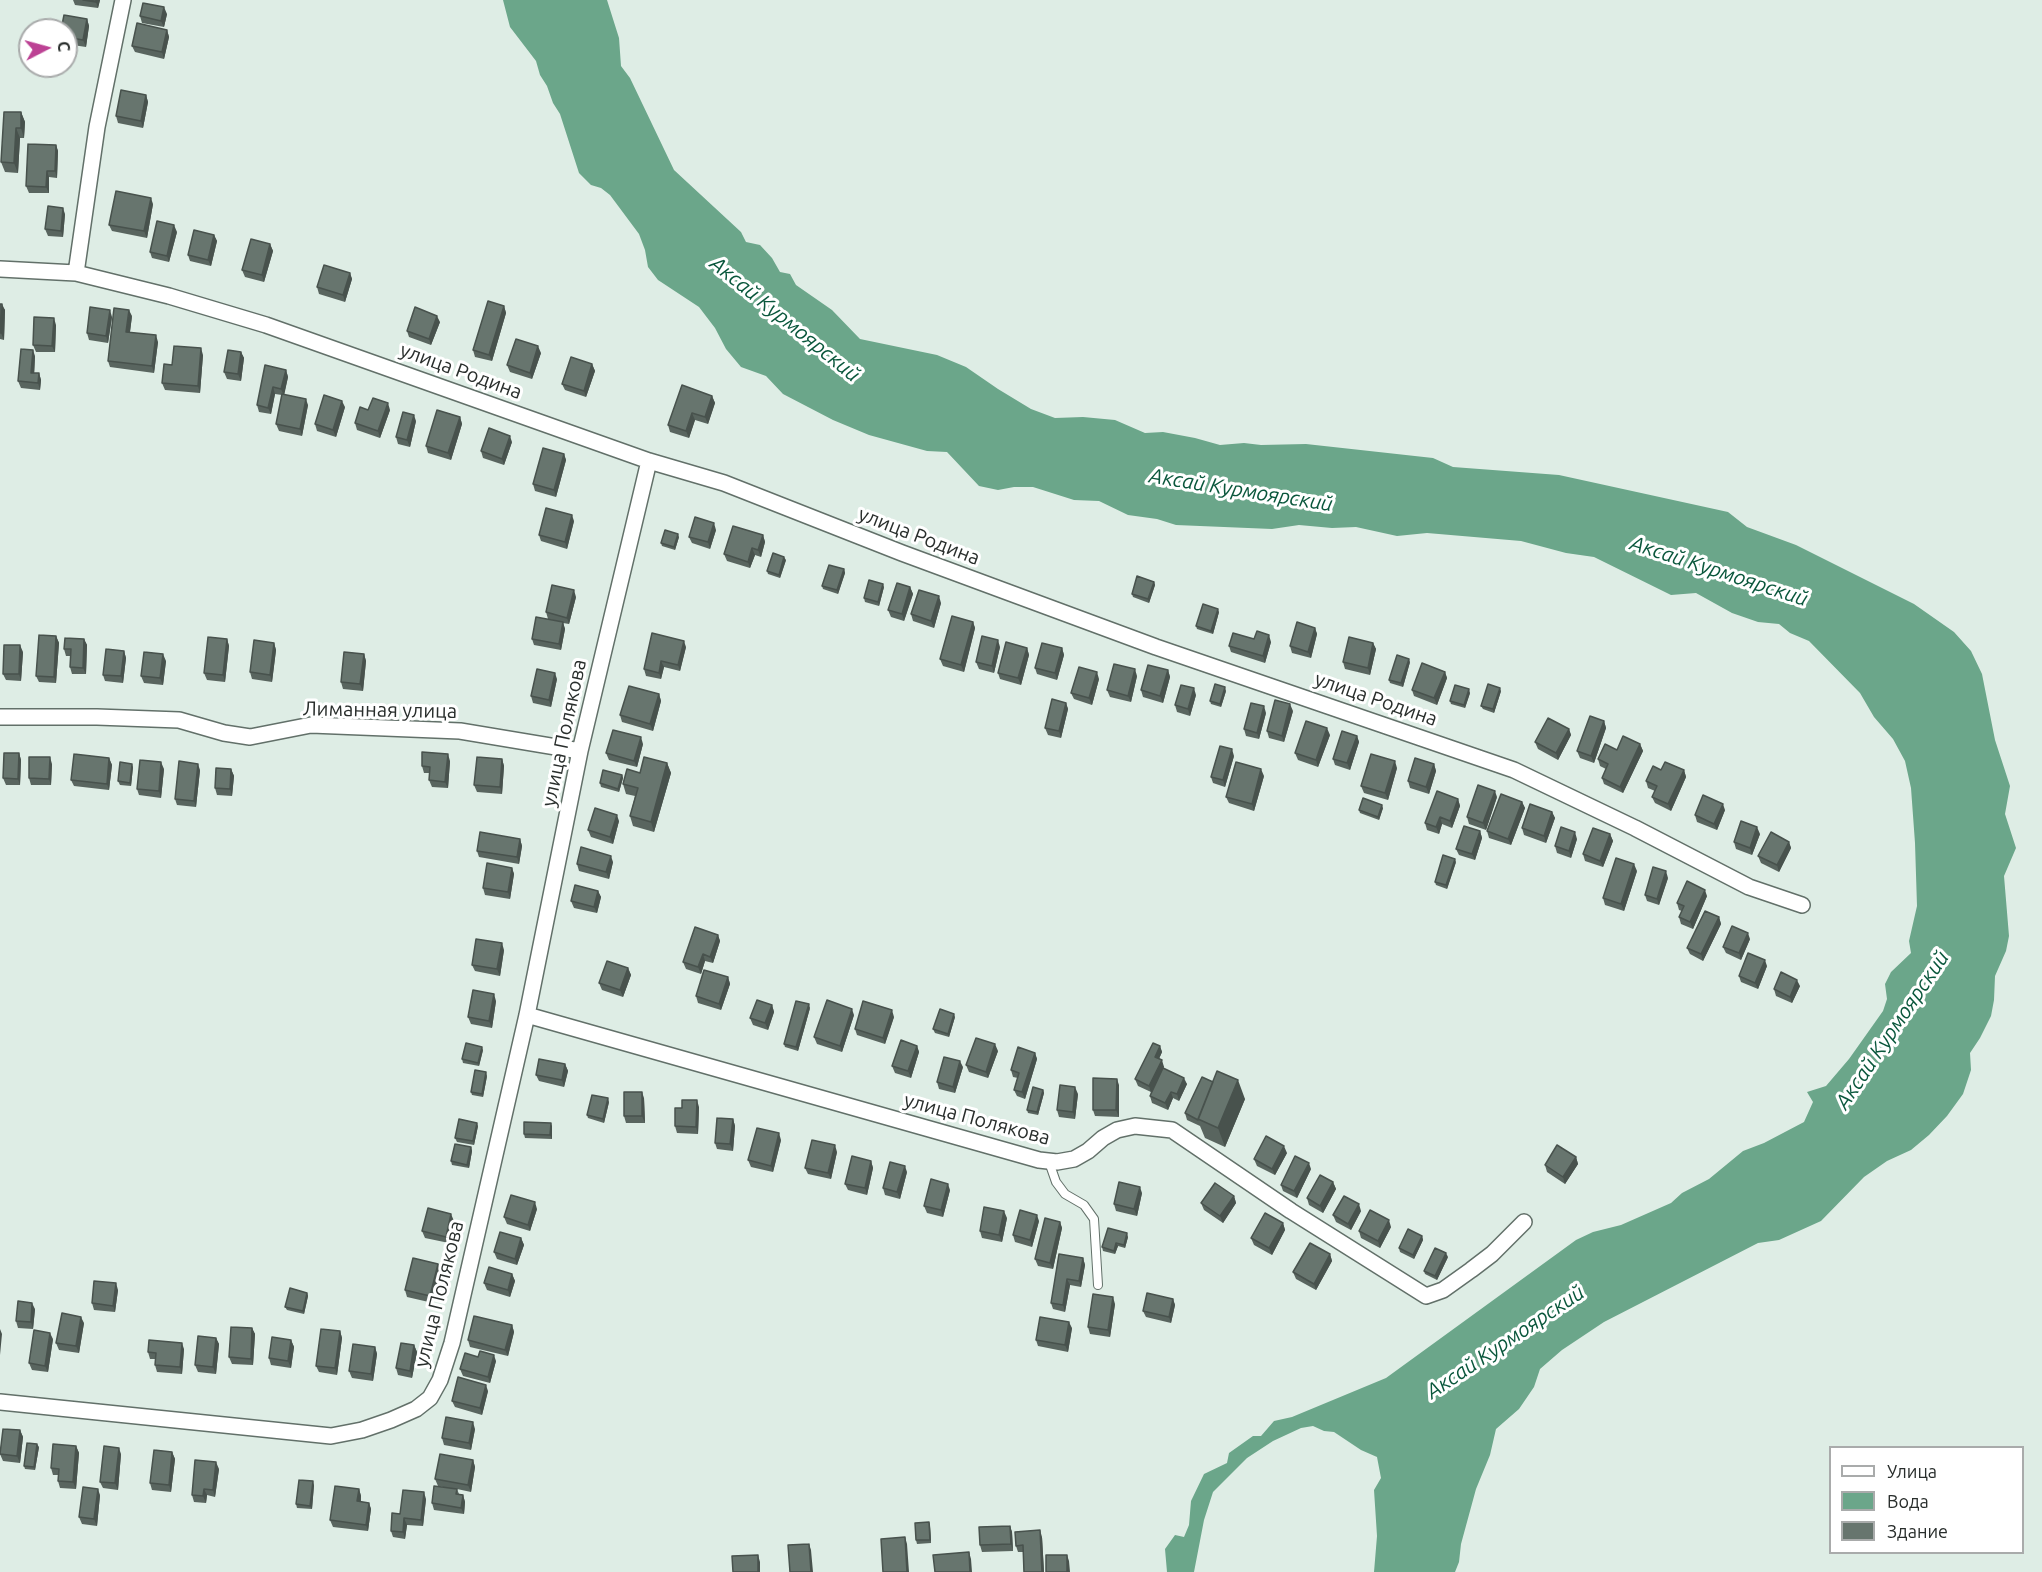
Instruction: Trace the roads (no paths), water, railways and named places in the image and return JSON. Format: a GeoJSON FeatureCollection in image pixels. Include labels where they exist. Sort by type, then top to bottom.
{"type":"FeatureCollection","features":[{"type":"Feature","properties":{"kind":"street"},"geometry":{"type":"LineString","coordinates":[[76,273],[97,127],[123,0]]}},
{"type":"Feature","properties":{"kind":"street","name":"улица Родина"},"geometry":{"type":"LineString","coordinates":[[0,269],[76,273],[169,296],[266,325],[649,461],[724,483],[902,553],[1156,647],[1514,770],[1749,887],[1802,905]]}},
{"type":"Feature","properties":{"kind":"street","name":"улица Полякова"},"geometry":{"type":"LineString","coordinates":[[0,1402],[331,1436],[362,1430],[391,1420],[416,1409],[430,1398],[440,1380],[452,1343],[527,1015],[580,752],[649,461]]}},
{"type":"Feature","properties":{"kind":"street","name":"Лиманная улица"},"geometry":{"type":"LineString","coordinates":[[0,717],[179,720],[224,733],[250,737],[311,725],[460,731],[580,752]]}},
{"type":"Feature","properties":{"kind":"street","name":"улица Полякова"},"geometry":{"type":"LineString","coordinates":[[527,1015],[1039,1160],[1074,1159],[1117,1130],[1135,1126],[1172,1130],[1291,1211],[1426,1296],[1443,1290],[1471,1270],[1492,1254],[1524,1222]]}},
{"type":"Feature","properties":{"kind":"lane"},"geometry":{"type":"LineString","coordinates":[[1049,1161],[1056,1182],[1065,1194],[1084,1205],[1094,1219],[1098,1285]]}},
{"type":"Feature","properties":{"kind":"water","name":"Аксай Курмоярский"},"geometry":{"type":"Polygon","coordinates":[[[503,0],[607,0],[619,38],[621,66],[630,78],[674,170],[741,232],[746,242],[760,245],[772,258],[780,272],[790,274],[796,285],[832,310],[860,339],[937,355],[966,367],[1031,409],[1055,418],[1083,417],[1115,420],[1145,433],[1163,432],[1220,445],[1306,444],[1433,458],[1453,467],[1559,475],[1728,512],[1747,527],[1796,545],[1914,604],[1954,632],[1971,651],[1982,674],[1995,740],[2010,786],[2005,814],[2016,848],[2004,876],[2009,936],[2006,951],[1995,976],[1991,1016],[1970,1053],[1971,1070],[1963,1094],[1929,1135],[1911,1150],[1887,1161],[1864,1177],[1821,1221],[1779,1240],[1758,1243],[1604,1322],[1562,1350],[1540,1369],[1534,1387],[1519,1409],[1496,1429],[1490,1455],[1476,1489],[1455,1572],[1374,1572],[1377,1536],[1374,1490],[1381,1478],[1377,1457],[1361,1450],[1334,1432],[1313,1426],[1301,1428],[1273,1441],[1247,1458],[1213,1492],[1204,1520],[1194,1572],[1167,1572],[1165,1549],[1175,1535],[1184,1537],[1189,1525],[1191,1501],[1204,1474],[1227,1463],[1229,1453],[1253,1436],[1261,1436],[1274,1421],[1292,1417],[1386,1378],[1576,1240],[1593,1232],[1621,1225],[1671,1203],[1682,1193],[1709,1179],[1743,1151],[1804,1122],[1813,1102],[1807,1092],[1826,1086],[1849,1059],[1883,1011],[1887,999],[1885,984],[1891,972],[1911,953],[1909,941],[1917,906],[1911,788],[1905,761],[1893,739],[1874,717],[1860,693],[1809,641],[1790,633],[1779,624],[1758,622],[1732,613],[1696,593],[1671,595],[1594,557],[1566,553],[1521,541],[1427,533],[1397,536],[1356,527],[1332,528],[1299,525],[1272,529],[1176,525],[1157,519],[1128,515],[1099,501],[1074,500],[1033,487],[998,490],[979,486],[947,452],[927,451],[869,435],[833,420],[783,394],[766,376],[741,367],[726,349],[715,328],[699,307],[658,280],[648,267],[639,234],[610,195],[601,188],[591,185],[579,173],[560,114],[540,75],[536,61],[510,27],[503,0]]]}}]}
